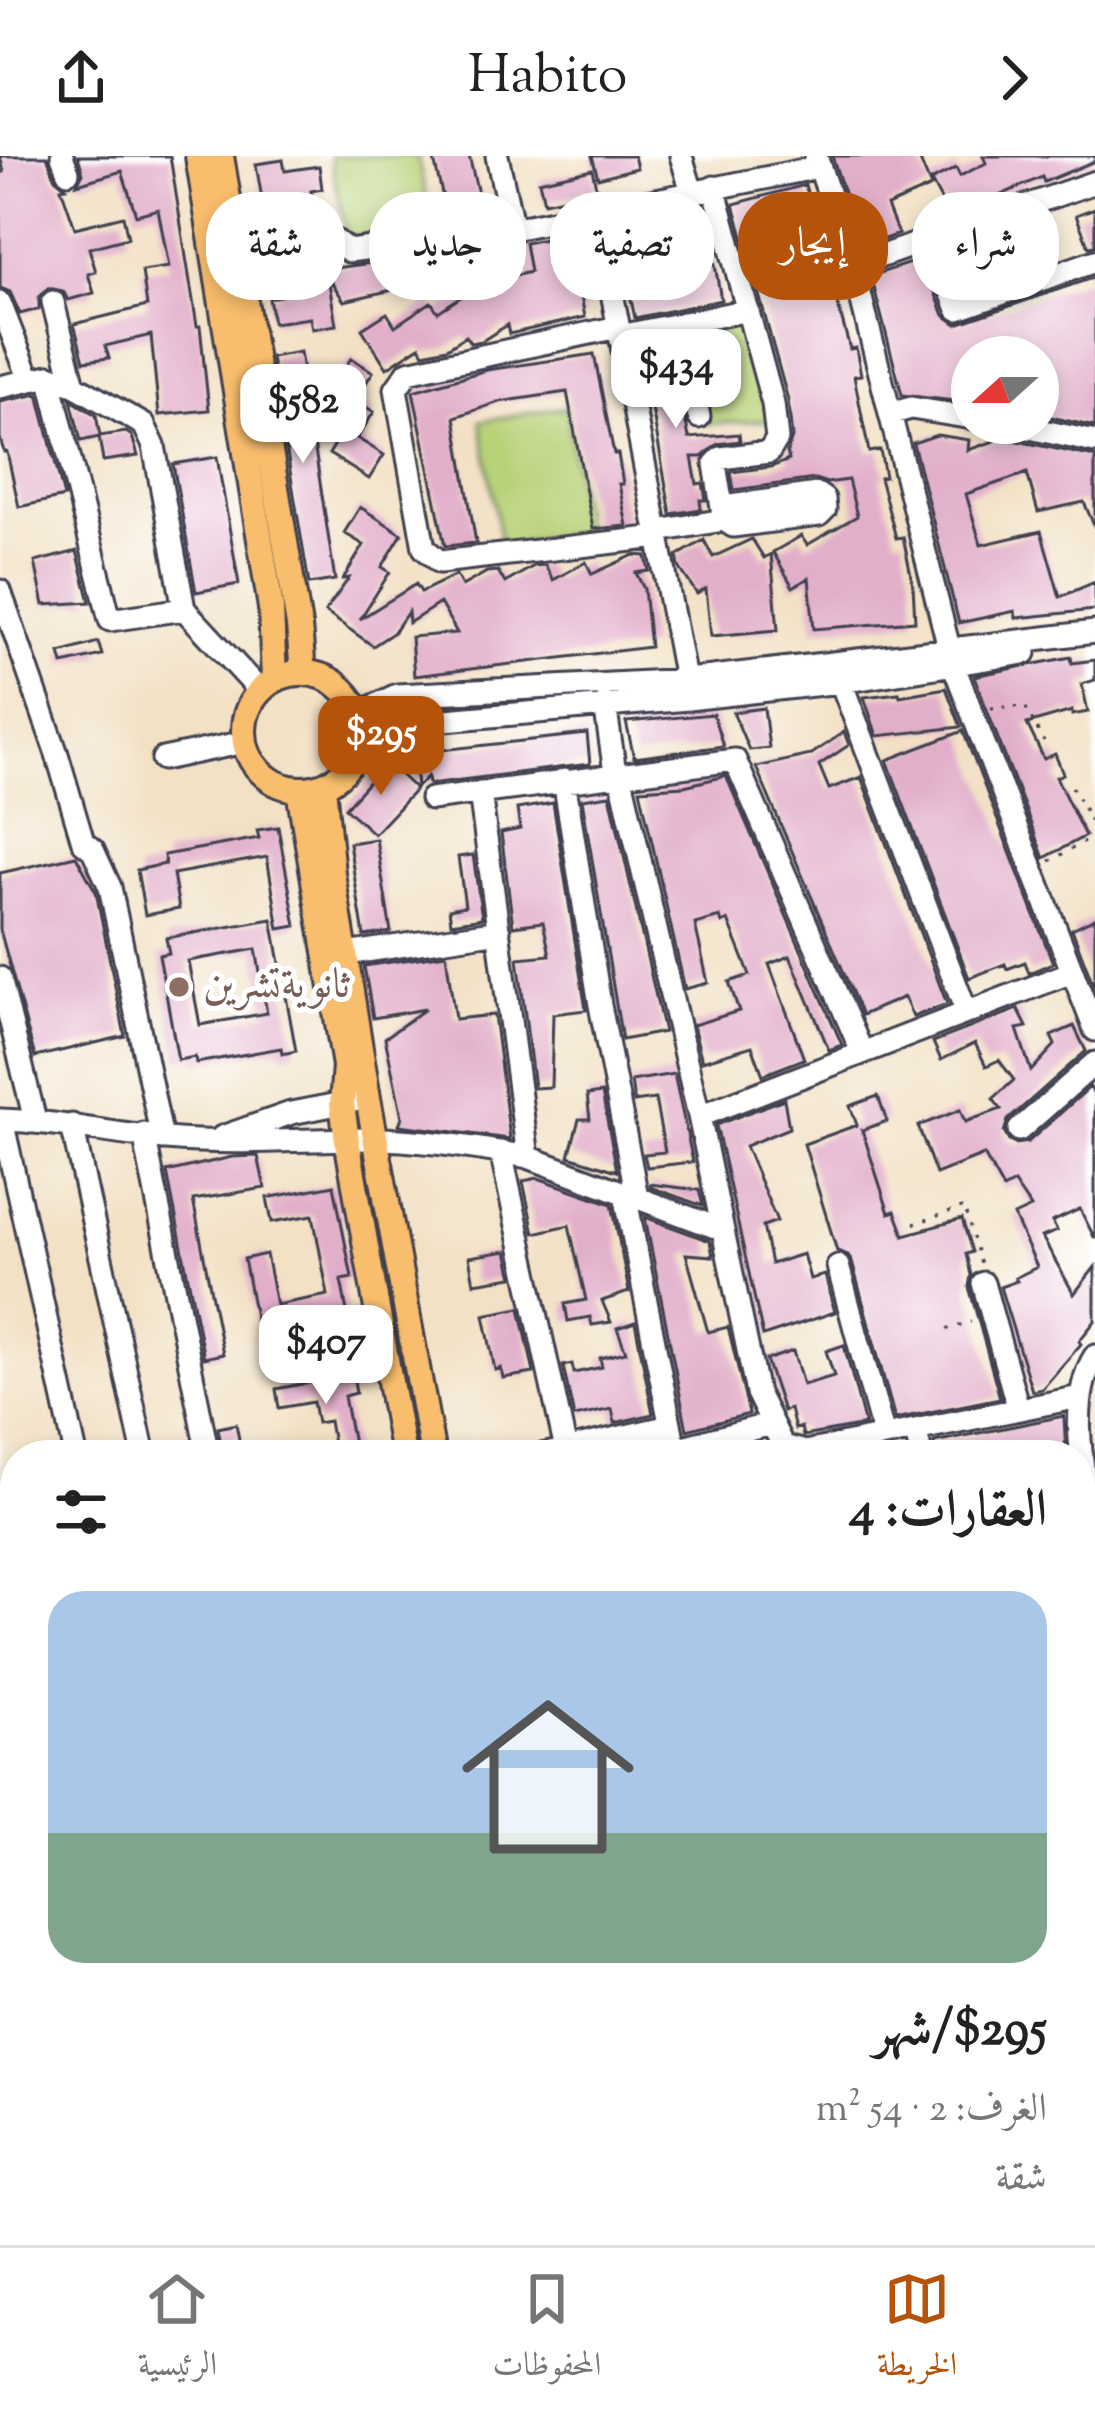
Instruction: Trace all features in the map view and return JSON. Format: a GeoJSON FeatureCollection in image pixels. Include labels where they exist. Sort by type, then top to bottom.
{"type":"FeatureCollection","features":[{"type":"Feature","properties":{"kind":"main road"},"geometry":{"type":"LineString","coordinates":[[198,156],[271,608],[267,686]]}},
{"type":"Feature","properties":{"kind":"main road"},"geometry":{"type":"LineString","coordinates":[[221,156],[303,674]]}},
{"type":"Feature","properties":{"kind":"main road"},"geometry":{"type":"LineString","coordinates":[[303,674],[331,681],[342,690],[358,725],[348,766],[311,788],[277,784],[262,774],[245,742],[250,706],[267,686],[303,674]]}},
{"type":"Feature","properties":{"kind":"main road"},"geometry":{"type":"LineString","coordinates":[[311,788],[326,834],[430,1440]]}},
{"type":"Feature","properties":{"kind":"main road"},"geometry":{"type":"LineString","coordinates":[[311,788],[345,1066],[342,1104],[400,1440]]}},
{"type":"Feature","properties":{"kind":"street"},"geometry":{"type":"LineString","coordinates":[[497,156],[505,192]]}},
{"type":"Feature","properties":{"kind":"street"},"geometry":{"type":"LineString","coordinates":[[681,156],[703,190],[748,310],[773,404],[776,440],[769,452],[722,458],[715,464],[723,517],[659,534],[440,562],[424,548],[396,389],[408,372],[748,310]]}},
{"type":"Feature","properties":{"kind":"street"},"geometry":{"type":"LineString","coordinates":[[694,192],[818,162],[828,192]]}},
{"type":"Feature","properties":{"kind":"street"},"geometry":{"type":"LineString","coordinates":[[1059,194],[1095,182]]}},
{"type":"Feature","properties":{"kind":"street"},"geometry":{"type":"LineString","coordinates":[[1059,274],[1095,261]]}},
{"type":"Feature","properties":{"kind":"street"},"geometry":{"type":"LineString","coordinates":[[613,300],[687,690]]}},
{"type":"Feature","properties":{"kind":"street"},"geometry":{"type":"LineString","coordinates":[[862,300],[951,656],[1095,1030]]}},
{"type":"Feature","properties":{"kind":"street"},"geometry":{"type":"LineString","coordinates":[[954,300],[958,309],[984,300]]}},
{"type":"Feature","properties":{"kind":"street"},"geometry":{"type":"LineString","coordinates":[[52,302],[74,385]]}},
{"type":"Feature","properties":{"kind":"street"},"geometry":{"type":"LineString","coordinates":[[0,303],[39,378],[110,620],[184,609]]}},
{"type":"Feature","properties":{"kind":"street"},"geometry":{"type":"LineString","coordinates":[[682,323],[699,417]]}},
{"type":"Feature","properties":{"kind":"street"},"geometry":{"type":"LineString","coordinates":[[0,387],[39,378],[74,385],[144,425],[154,446],[184,609],[267,686]]}},
{"type":"Feature","properties":{"kind":"street"},"geometry":{"type":"LineString","coordinates":[[890,413],[911,408],[951,415]]}},
{"type":"Feature","properties":{"kind":"street"},"geometry":{"type":"LineString","coordinates":[[1059,434],[1095,442]]}},
{"type":"Feature","properties":{"kind":"street"},"geometry":{"type":"LineString","coordinates":[[0,591],[82,842],[93,850],[110,887],[205,1440]]}},
{"type":"Feature","properties":{"kind":"street"},"geometry":{"type":"LineString","coordinates":[[358,725],[604,704],[1095,632]]}},
{"type":"Feature","properties":{"kind":"street"},"geometry":{"type":"LineString","coordinates":[[358,725],[398,695],[841,682],[951,656],[1095,643]]}},
{"type":"Feature","properties":{"kind":"street"},"geometry":{"type":"LineString","coordinates":[[841,682],[966,1011]]}},
{"type":"Feature","properties":{"kind":"street"},"geometry":{"type":"LineString","coordinates":[[604,704],[757,1393],[778,1440]]}},
{"type":"Feature","properties":{"kind":"street"},"geometry":{"type":"LineString","coordinates":[[163,759],[245,742]]}},
{"type":"Feature","properties":{"kind":"street"},"geometry":{"type":"LineString","coordinates":[[431,799],[735,760],[862,1052]]}},
{"type":"Feature","properties":{"kind":"street"},"geometry":{"type":"LineString","coordinates":[[563,780],[672,1440]]}},
{"type":"Feature","properties":{"kind":"street"},"geometry":{"type":"LineString","coordinates":[[480,792],[528,1156]]}},
{"type":"Feature","properties":{"kind":"street"},"geometry":{"type":"LineString","coordinates":[[346,954],[500,931]]}},
{"type":"Feature","properties":{"kind":"street"},"geometry":{"type":"LineString","coordinates":[[699,1117],[1072,972]]}},
{"type":"Feature","properties":{"kind":"street"},"geometry":{"type":"LineString","coordinates":[[0,978],[35,1120]]}},
{"type":"Feature","properties":{"kind":"street"},"geometry":{"type":"LineString","coordinates":[[1019,1130],[1095,1063]]}},
{"type":"Feature","properties":{"kind":"street"},"geometry":{"type":"LineString","coordinates":[[216,1140],[259,1122],[368,1098]]}},
{"type":"Feature","properties":{"kind":"street"},"geometry":{"type":"LineString","coordinates":[[73,1440],[1,1120],[216,1140],[376,1139],[528,1156],[723,1230]]}},
{"type":"Feature","properties":{"kind":"street"},"geometry":{"type":"LineString","coordinates":[[72,1125],[141,1440]]}},
{"type":"Feature","properties":{"kind":"street"},"geometry":{"type":"LineString","coordinates":[[501,1152],[563,1440]]}},
{"type":"Feature","properties":{"kind":"street"},"geometry":{"type":"LineString","coordinates":[[838,1265],[884,1436]]}},
{"type":"Feature","properties":{"kind":"street"},"geometry":{"type":"LineString","coordinates":[[983,1283],[1018,1408]]}},
{"type":"Feature","properties":{"kind":"street"},"geometry":{"type":"LineString","coordinates":[[1081,1440],[1083,1374],[1095,1356]]}},
{"type":"Feature","properties":{"kind":"street"},"geometry":{"type":"LineString","coordinates":[[864,1440],[1080,1397]]}},
{"type":"Feature","properties":{"kind":"street"},"geometry":{"type":"LineString","coordinates":[[709,1440],[771,1424]]}},
{"type":"Feature","properties":{"kind":"street"},"geometry":{"type":"LineString","coordinates":[[616,1440],[670,1426]]}},
{"type":"Feature","properties":{"kind":"street"},"geometry":{"type":"LineString","coordinates":[[916,1431],[918,1440]]}},
{"type":"Feature","properties":{"kind":"path"},"geometry":{"type":"LineString","coordinates":[[972,710],[1025,706],[1044,742]]}},
{"type":"Feature","properties":{"kind":"path"},"geometry":{"type":"LineString","coordinates":[[1072,787],[1095,829]]}},
{"type":"Feature","properties":{"kind":"path"},"geometry":{"type":"LineString","coordinates":[[1033,871],[1095,836]]}},
{"type":"Feature","properties":{"kind":"path"},"geometry":{"type":"LineString","coordinates":[[914,1223],[964,1207],[983,1283]]}},
{"type":"Feature","properties":{"kind":"path"},"geometry":{"type":"LineString","coordinates":[[947,1329],[990,1317]]}},
{"type":"Feature","properties":{"kind":"green space"},"geometry":{"type":"Polygon","coordinates":[[[330,156],[417,156],[425,192],[369,192],[369,234],[348,239],[345,192],[338,192],[330,156]]]}},
{"type":"Feature","properties":{"kind":"green space"},"geometry":{"type":"Polygon","coordinates":[[[744,320],[770,420],[707,424],[689,331],[744,320]]]}},
{"type":"Feature","properties":{"kind":"green space"},"geometry":{"type":"Polygon","coordinates":[[[565,407],[585,532],[501,546],[481,421],[565,407]]]}},
{"type":"Feature","properties":{"kind":"building"},"geometry":{"type":"Polygon","coordinates":[[[0,156],[47,156],[55,178],[66,187],[61,188],[75,228],[123,216],[128,238],[89,248],[96,272],[88,274],[94,293],[68,300],[63,291],[48,288],[39,297],[39,309],[20,314],[10,292],[0,288],[0,173],[4,172],[0,156]]]}},
{"type":"Feature","properties":{"kind":"building"},"geometry":{"type":"Polygon","coordinates":[[[78,156],[170,156],[200,326],[209,410],[159,415],[151,335],[105,346],[109,358],[84,361],[74,324],[147,306],[142,271],[169,267],[158,209],[136,215],[122,171],[77,184],[83,173],[78,156]]]}},
{"type":"Feature","properties":{"kind":"building"},"geometry":{"type":"Polygon","coordinates":[[[433,156],[469,156],[478,192],[442,192],[433,156]]]}},
{"type":"Feature","properties":{"kind":"building"},"geometry":{"type":"Polygon","coordinates":[[[592,156],[634,156],[637,168],[598,178],[592,156]]]}},
{"type":"Feature","properties":{"kind":"building"},"geometry":{"type":"Polygon","coordinates":[[[832,156],[918,156],[931,187],[888,206],[888,192],[844,192],[832,156]]]}},
{"type":"Feature","properties":{"kind":"building"},"geometry":{"type":"Polygon","coordinates":[[[983,156],[1095,156],[1095,161],[1008,192],[937,192],[931,181],[956,168],[960,176],[986,163],[983,156]]]}},
{"type":"Feature","properties":{"kind":"building"},"geometry":{"type":"Polygon","coordinates":[[[283,160],[285,171],[319,166],[322,189],[261,192],[256,164],[283,160]]]}},
{"type":"Feature","properties":{"kind":"building"},"geometry":{"type":"Polygon","coordinates":[[[592,169],[597,191],[550,192],[550,201],[544,202],[539,181],[592,169]]]}},
{"type":"Feature","properties":{"kind":"building"},"geometry":{"type":"Polygon","coordinates":[[[805,185],[807,192],[779,192],[805,185]]]}},
{"type":"Feature","properties":{"kind":"building"},"geometry":{"type":"Polygon","coordinates":[[[1095,208],[1095,246],[1089,247],[1076,215],[1095,208]]]}},
{"type":"Feature","properties":{"kind":"building"},"geometry":{"type":"Polygon","coordinates":[[[888,209],[898,234],[888,238],[888,209]]]}},
{"type":"Feature","properties":{"kind":"building"},"geometry":{"type":"Polygon","coordinates":[[[550,238],[550,300],[582,300],[585,317],[509,334],[507,325],[482,341],[470,343],[466,336],[447,348],[424,353],[420,346],[387,368],[362,329],[387,313],[395,326],[431,302],[438,312],[456,300],[526,300],[526,273],[530,272],[526,243],[550,238]]]}},
{"type":"Feature","properties":{"kind":"building"},"geometry":{"type":"Polygon","coordinates":[[[714,259],[721,300],[635,318],[631,300],[714,300],[714,259]]]}},
{"type":"Feature","properties":{"kind":"building"},"geometry":{"type":"Polygon","coordinates":[[[912,262],[912,300],[938,300],[944,315],[957,324],[1027,300],[1059,300],[1059,289],[1095,277],[1095,427],[1059,419],[1059,336],[951,336],[951,401],[902,395],[877,300],[888,300],[888,270],[912,262]]]}},
{"type":"Feature","properties":{"kind":"building"},"geometry":{"type":"Polygon","coordinates":[[[369,263],[369,295],[344,301],[345,267],[369,263]]]}},
{"type":"Feature","properties":{"kind":"building"},"geometry":{"type":"Polygon","coordinates":[[[269,300],[332,300],[336,325],[312,329],[310,318],[273,323],[269,300]]]}},
{"type":"Feature","properties":{"kind":"building"},"geometry":{"type":"Polygon","coordinates":[[[760,300],[837,300],[850,349],[856,348],[861,375],[854,376],[869,452],[880,450],[885,477],[880,478],[896,538],[903,537],[915,621],[814,629],[809,578],[793,587],[773,552],[801,536],[807,545],[857,516],[848,480],[827,483],[815,479],[734,490],[731,472],[789,460],[788,400],[760,300]]]}},
{"type":"Feature","properties":{"kind":"building"},"geometry":{"type":"Polygon","coordinates":[[[670,341],[689,438],[739,434],[740,441],[718,444],[702,457],[692,457],[697,484],[703,483],[706,500],[700,500],[701,509],[671,514],[641,347],[670,341]]]}},
{"type":"Feature","properties":{"kind":"building"},"geometry":{"type":"Polygon","coordinates":[[[300,352],[335,580],[309,584],[271,357],[300,352]]]}},
{"type":"Feature","properties":{"kind":"building"},"geometry":{"type":"Polygon","coordinates":[[[594,354],[614,454],[618,454],[627,526],[593,529],[567,392],[499,402],[455,417],[476,543],[445,546],[413,391],[487,370],[594,354]]]}},
{"type":"Feature","properties":{"kind":"building"},"geometry":{"type":"Polygon","coordinates":[[[351,358],[373,372],[355,400],[374,412],[357,438],[384,455],[369,479],[329,454],[346,426],[319,409],[351,358]]]}},
{"type":"Feature","properties":{"kind":"building"},"geometry":{"type":"Polygon","coordinates":[[[38,394],[64,497],[19,507],[0,438],[0,402],[38,394]]]}},
{"type":"Feature","properties":{"kind":"building"},"geometry":{"type":"Polygon","coordinates":[[[71,400],[96,415],[100,436],[126,432],[132,436],[138,456],[103,461],[99,437],[81,441],[71,400]]]}},
{"type":"Feature","properties":{"kind":"building"},"geometry":{"type":"Polygon","coordinates":[[[937,435],[951,437],[951,444],[969,444],[968,450],[986,444],[1032,444],[1095,457],[1095,528],[1084,502],[1038,512],[1027,473],[966,494],[981,545],[1041,531],[1060,597],[1095,582],[1095,610],[1016,618],[1015,611],[959,623],[913,443],[937,435]]]}},
{"type":"Feature","properties":{"kind":"building"},"geometry":{"type":"Polygon","coordinates":[[[217,457],[239,584],[196,592],[173,464],[217,457]]]}},
{"type":"Feature","properties":{"kind":"building"},"geometry":{"type":"Polygon","coordinates":[[[360,507],[402,534],[382,567],[390,572],[360,619],[416,584],[421,592],[456,575],[462,586],[498,571],[505,583],[534,566],[545,565],[553,580],[586,562],[592,574],[634,555],[646,556],[649,571],[636,573],[644,589],[650,647],[414,676],[411,637],[457,633],[440,603],[409,623],[408,612],[393,633],[373,646],[325,612],[349,578],[343,579],[364,545],[344,533],[360,507]]]}},
{"type":"Feature","properties":{"kind":"building"},"geometry":{"type":"Polygon","coordinates":[[[752,539],[764,558],[771,554],[778,630],[711,636],[706,589],[697,594],[677,556],[704,540],[713,557],[752,539]]]}},
{"type":"Feature","properties":{"kind":"building"},"geometry":{"type":"Polygon","coordinates":[[[77,551],[90,602],[44,605],[35,562],[77,551]]]}},
{"type":"Feature","properties":{"kind":"building"},"geometry":{"type":"Polygon","coordinates":[[[98,642],[102,655],[63,664],[60,653],[98,642]]]}},
{"type":"Feature","properties":{"kind":"building"},"geometry":{"type":"Polygon","coordinates":[[[1071,657],[1072,663],[1095,660],[1095,680],[1082,684],[1088,712],[1072,715],[1072,711],[1027,724],[1044,759],[1055,754],[1063,774],[1056,777],[1085,836],[1044,858],[974,676],[1071,657]]]}},
{"type":"Feature","properties":{"kind":"building"},"geometry":{"type":"Polygon","coordinates":[[[946,688],[961,727],[877,736],[864,697],[946,688]]]}},
{"type":"Feature","properties":{"kind":"building"},"geometry":{"type":"Polygon","coordinates":[[[764,708],[769,748],[749,750],[733,712],[764,708]]]}},
{"type":"Feature","properties":{"kind":"building"},"geometry":{"type":"Polygon","coordinates":[[[713,714],[723,746],[634,758],[626,722],[713,714]]]}},
{"type":"Feature","properties":{"kind":"building"},"geometry":{"type":"Polygon","coordinates":[[[963,731],[1053,963],[1029,973],[1025,962],[969,978],[887,760],[963,731]]]}},
{"type":"Feature","properties":{"kind":"building"},"geometry":{"type":"Polygon","coordinates":[[[844,732],[849,745],[819,765],[829,789],[861,777],[947,1004],[913,1017],[904,997],[862,1015],[756,767],[810,755],[844,732]]]}},
{"type":"Feature","properties":{"kind":"building"},"geometry":{"type":"Polygon","coordinates":[[[587,734],[590,764],[429,784],[428,776],[417,787],[414,753],[587,734]]]}},
{"type":"Feature","properties":{"kind":"building"},"geometry":{"type":"Polygon","coordinates":[[[387,762],[416,789],[374,834],[345,808],[387,762]]]}},
{"type":"Feature","properties":{"kind":"building"},"geometry":{"type":"Polygon","coordinates":[[[726,776],[842,1045],[829,1050],[790,956],[769,964],[804,1059],[763,1075],[752,1046],[702,1061],[693,1025],[739,1011],[729,982],[750,975],[728,920],[722,923],[720,917],[695,924],[708,983],[685,989],[640,789],[684,786],[726,776]]]}},
{"type":"Feature","properties":{"kind":"building"},"geometry":{"type":"Polygon","coordinates":[[[610,795],[664,1032],[622,1040],[582,799],[610,795]]]}},
{"type":"Feature","properties":{"kind":"building"},"geometry":{"type":"Polygon","coordinates":[[[553,803],[586,1010],[553,1014],[551,1087],[534,1088],[518,958],[550,955],[543,922],[513,926],[501,833],[520,829],[517,809],[553,803]]]}},
{"type":"Feature","properties":{"kind":"building"},"geometry":{"type":"Polygon","coordinates":[[[278,827],[296,926],[279,929],[267,857],[173,874],[179,909],[145,915],[137,870],[165,864],[164,855],[259,838],[257,830],[278,827]]]}},
{"type":"Feature","properties":{"kind":"building"},"geometry":{"type":"Polygon","coordinates":[[[376,839],[391,932],[364,936],[349,843],[376,839]]]}},
{"type":"Feature","properties":{"kind":"building"},"geometry":{"type":"Polygon","coordinates":[[[473,855],[482,918],[451,923],[449,909],[465,906],[458,857],[473,855]]]}},
{"type":"Feature","properties":{"kind":"building"},"geometry":{"type":"Polygon","coordinates":[[[76,856],[96,892],[125,1036],[35,1057],[0,930],[0,873],[76,856]]]}},
{"type":"Feature","properties":{"kind":"building"},"geometry":{"type":"Polygon","coordinates":[[[1095,918],[1095,989],[1072,929],[1095,918]]]}},
{"type":"Feature","properties":{"kind":"building","name":"ثانويةتشرين"},"geometry":{"type":"Polygon","coordinates":[[[272,919],[296,1051],[282,1054],[281,1048],[196,1063],[195,1057],[178,1060],[159,955],[169,953],[166,938],[272,919]],[[256,949],[188,961],[200,1025],[267,1013],[256,949]]]}},
{"type":"Feature","properties":{"kind":"building"},"geometry":{"type":"Polygon","coordinates":[[[446,954],[455,1019],[494,1015],[510,1139],[399,1125],[402,1117],[385,1038],[425,1009],[373,1018],[364,966],[446,954]]]}},
{"type":"Feature","properties":{"kind":"building"},"geometry":{"type":"Polygon","coordinates":[[[1018,1009],[1027,1027],[1017,1029],[1031,1071],[1055,1045],[1051,1036],[1074,1026],[1086,1051],[1008,1120],[1004,1132],[1009,1141],[1028,1142],[1090,1087],[1095,1096],[1095,1239],[1080,1209],[1052,1222],[1057,1231],[1042,1237],[1074,1294],[1095,1267],[1095,1321],[1042,1389],[1032,1391],[1000,1287],[1037,1267],[1014,1216],[1031,1208],[1014,1183],[1003,1189],[984,1155],[936,1174],[918,1126],[960,1110],[965,1122],[1001,1109],[993,1099],[1014,1080],[999,1060],[986,1066],[975,1043],[941,1060],[933,1042],[1018,1009]]]}},
{"type":"Feature","properties":{"kind":"building"},"geometry":{"type":"Polygon","coordinates":[[[674,1074],[693,1162],[647,1167],[644,1154],[665,1152],[655,1099],[634,1102],[631,1081],[674,1074]]]}},
{"type":"Feature","properties":{"kind":"building"},"geometry":{"type":"Polygon","coordinates":[[[602,1093],[617,1171],[569,1156],[579,1119],[590,1119],[587,1095],[602,1093]]]}},
{"type":"Feature","properties":{"kind":"building"},"geometry":{"type":"Polygon","coordinates":[[[878,1096],[887,1121],[862,1130],[889,1213],[895,1211],[904,1235],[962,1219],[972,1252],[966,1254],[969,1287],[1000,1398],[895,1419],[852,1262],[837,1251],[804,1144],[857,1125],[850,1106],[878,1096]]]}},
{"type":"Feature","properties":{"kind":"building"},"geometry":{"type":"Polygon","coordinates":[[[784,1099],[789,1128],[745,1146],[777,1221],[763,1226],[771,1264],[803,1254],[810,1279],[825,1275],[835,1312],[763,1336],[716,1125],[784,1099]]]}},
{"type":"Feature","properties":{"kind":"building"},"geometry":{"type":"Polygon","coordinates":[[[258,1156],[265,1188],[193,1200],[223,1354],[204,1358],[167,1172],[258,1156]]]}},
{"type":"Feature","properties":{"kind":"building"},"geometry":{"type":"Polygon","coordinates":[[[538,1178],[612,1204],[629,1292],[602,1301],[611,1322],[592,1325],[590,1317],[568,1321],[565,1304],[586,1300],[569,1225],[534,1233],[523,1181],[538,1178]]]}},
{"type":"Feature","properties":{"kind":"building"},"geometry":{"type":"Polygon","coordinates":[[[334,1185],[352,1278],[341,1280],[350,1327],[295,1338],[291,1315],[256,1322],[244,1259],[266,1254],[276,1305],[328,1295],[313,1215],[272,1222],[267,1198],[334,1185]]]}},
{"type":"Feature","properties":{"kind":"building"},"geometry":{"type":"Polygon","coordinates":[[[650,1187],[699,1190],[703,1206],[650,1187]]]}},
{"type":"Feature","properties":{"kind":"building"},"geometry":{"type":"Polygon","coordinates":[[[645,1217],[710,1241],[713,1256],[686,1254],[708,1332],[728,1327],[749,1414],[687,1430],[645,1217]]]}},
{"type":"Feature","properties":{"kind":"building"},"geometry":{"type":"Polygon","coordinates":[[[507,1251],[513,1277],[474,1283],[469,1257],[507,1251]]]}},
{"type":"Feature","properties":{"kind":"building"},"geometry":{"type":"Polygon","coordinates":[[[520,1308],[534,1373],[503,1378],[501,1368],[495,1370],[484,1315],[520,1308]]]}},
{"type":"Feature","properties":{"kind":"building"},"geometry":{"type":"Polygon","coordinates":[[[635,1322],[653,1414],[615,1423],[612,1409],[574,1417],[563,1366],[572,1364],[574,1373],[602,1367],[600,1358],[626,1352],[617,1328],[635,1322]]]}},
{"type":"Feature","properties":{"kind":"building"},"geometry":{"type":"Polygon","coordinates":[[[844,1345],[865,1425],[803,1436],[801,1427],[795,1429],[790,1409],[783,1411],[766,1360],[793,1351],[803,1385],[834,1376],[826,1351],[844,1345]]]}},
{"type":"Feature","properties":{"kind":"building"},"geometry":{"type":"Polygon","coordinates":[[[353,1374],[356,1393],[344,1396],[352,1440],[332,1440],[329,1421],[317,1423],[313,1402],[279,1408],[276,1389],[353,1374]]]}},
{"type":"Feature","properties":{"kind":"building"},"geometry":{"type":"Polygon","coordinates":[[[1064,1416],[1065,1440],[944,1440],[1064,1416]]]}},
{"type":"Feature","properties":{"kind":"building"},"geometry":{"type":"Polygon","coordinates":[[[236,1424],[239,1440],[220,1440],[218,1428],[236,1424]]]}},
{"type":"Feature","properties":{"kind":"place","name":"ثانويةتشرين"},"geometry":{"type":"Point","coordinates":[179,987]}}]}
